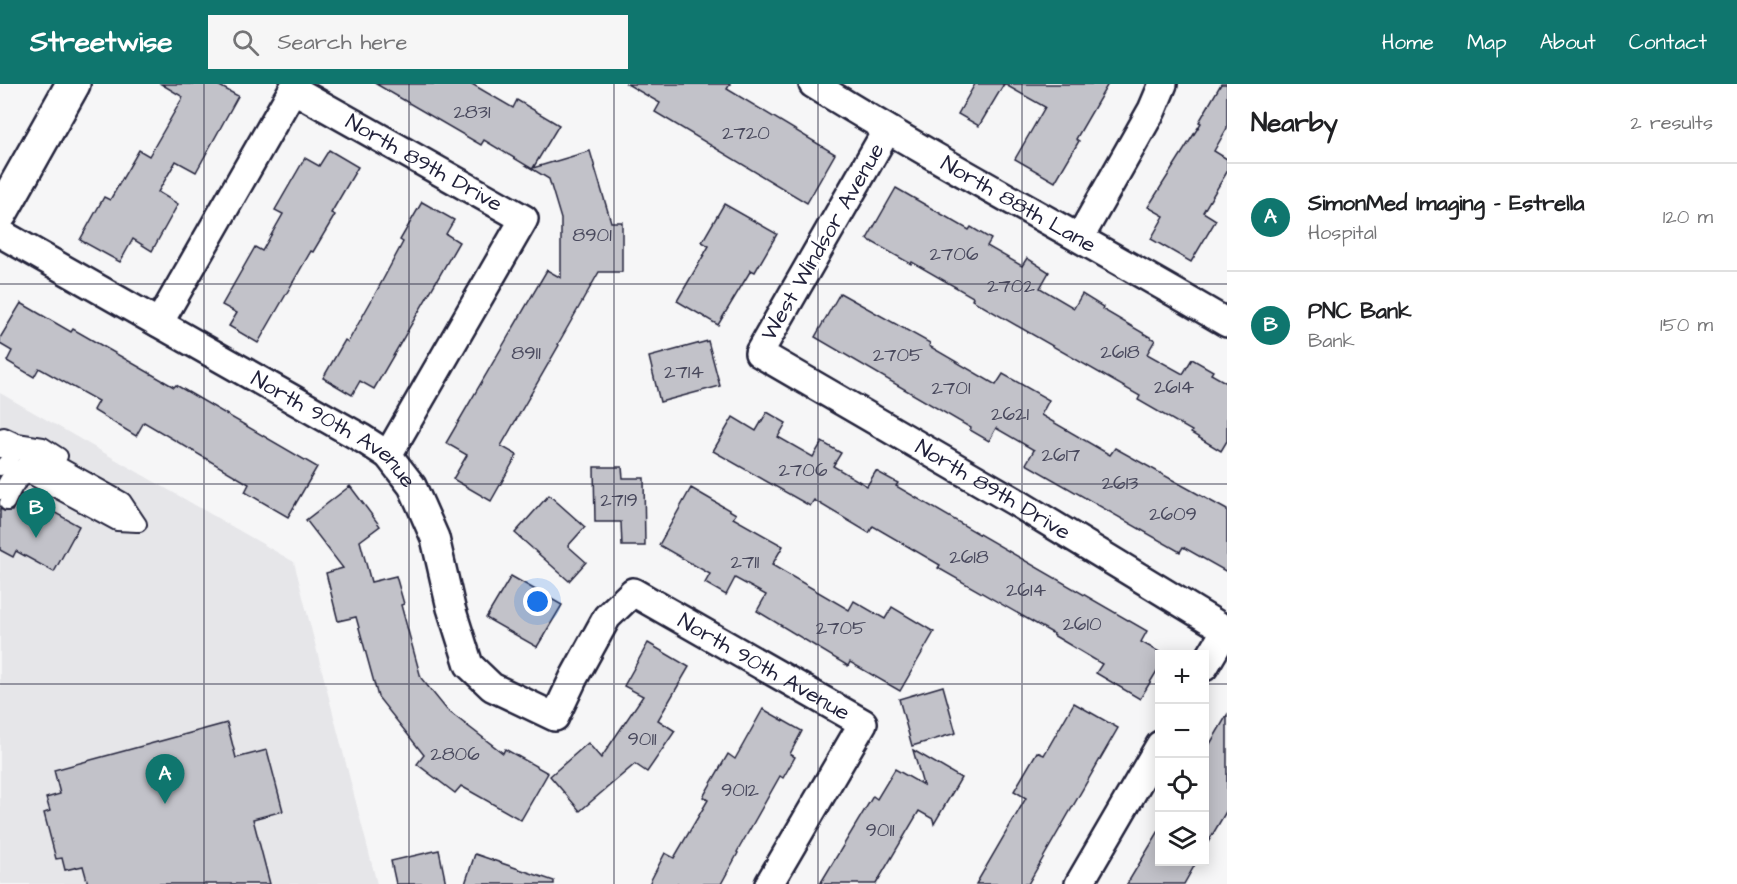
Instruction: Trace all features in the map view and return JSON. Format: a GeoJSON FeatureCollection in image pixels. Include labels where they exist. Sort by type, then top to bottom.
{"type":"FeatureCollection","features":[{"type":"Feature","properties":{"kind":"main road"},"geometry":{"type":"LineString","coordinates":[[0,214],[73,84]]}},
{"type":"Feature","properties":{"kind":"street","name":"North 88th Lane"},"geometry":{"type":"LineString","coordinates":[[813,84],[887,130],[1080,237],[1227,323]]}},
{"type":"Feature","properties":{"kind":"street"},"geometry":{"type":"LineString","coordinates":[[1080,237],[1152,110],[1163,84]]}},
{"type":"Feature","properties":{"kind":"street","name":"North 89th Drive"},"geometry":{"type":"LineString","coordinates":[[159,323],[293,89],[524,219],[388,455]]}},
{"type":"Feature","properties":{"kind":"street","name":"West Windsor Avenue"},"geometry":{"type":"LineString","coordinates":[[759,353],[887,130]]}},
{"type":"Feature","properties":{"kind":"street","name":"North 90th Avenue"},"geometry":{"type":"LineString","coordinates":[[0,233],[363,438],[388,455],[412,486],[435,538],[451,608],[469,665],[492,687],[555,717],[607,617],[633,592],[863,723],[769,884]]}},
{"type":"Feature","properties":{"kind":"street","name":"North 89th Drive"},"geometry":{"type":"LineString","coordinates":[[759,353],[1014,501],[1226,630]]}},
{"type":"Feature","properties":{"kind":"street"},"geometry":{"type":"LineString","coordinates":[[1209,659],[1226,630]]}},
{"type":"Feature","properties":{"kind":"street"},"geometry":{"type":"LineString","coordinates":[[1079,884],[1155,754]]}},
{"type":"Feature","properties":{"kind":"lane"},"geometry":{"type":"LineString","coordinates":[[0,436],[4,435],[17,441],[43,446],[58,453],[69,470]]}},
{"type":"Feature","properties":{"kind":"lane"},"geometry":{"type":"LineString","coordinates":[[0,450],[17,441]]}},
{"type":"Feature","properties":{"kind":"lane"},"geometry":{"type":"LineString","coordinates":[[0,468],[15,453],[27,451],[44,456],[123,500],[139,524],[117,523],[30,476],[22,478],[3,498]]}},
{"type":"Feature","properties":{"kind":"shaded area"},"geometry":{"type":"Polygon","coordinates":[[[0,393],[294,562],[377,884],[0,884],[0,393]]]}},
{"type":"Feature","properties":{"kind":"building"},"geometry":{"type":"Polygon","coordinates":[[[161,84],[216,84],[238,96],[196,172],[176,161],[158,192],[178,204],[152,251],[133,239],[120,262],[80,240],[104,197],[110,200],[139,150],[149,156],[183,97],[161,84]]]}},
{"type":"Feature","properties":{"kind":"building"},"geometry":{"type":"Polygon","coordinates":[[[376,84],[472,84],[513,108],[517,100],[559,125],[533,168],[590,151],[611,222],[622,222],[622,272],[599,272],[501,446],[517,455],[491,501],[453,479],[467,455],[446,443],[547,270],[561,278],[561,219],[549,179],[484,140],[481,145],[376,84]]]}},
{"type":"Feature","properties":{"kind":"building"},"geometry":{"type":"Polygon","coordinates":[[[627,84],[730,84],[727,89],[835,154],[807,203],[655,112],[660,103],[627,84]]]}},
{"type":"Feature","properties":{"kind":"building"},"geometry":{"type":"Polygon","coordinates":[[[975,84],[1004,84],[979,126],[958,114],[975,84]]]}},
{"type":"Feature","properties":{"kind":"building"},"geometry":{"type":"Polygon","coordinates":[[[1004,84],[1108,84],[1076,139],[1079,141],[1055,182],[1015,159],[1045,107],[1004,84]]]}},
{"type":"Feature","properties":{"kind":"building"},"geometry":{"type":"Polygon","coordinates":[[[1221,84],[1227,84],[1227,128],[1214,151],[1227,159],[1227,172],[1203,212],[1216,220],[1191,262],[1151,239],[1164,216],[1148,207],[1201,123],[1199,122],[1221,84]]]}},
{"type":"Feature","properties":{"kind":"building"},"geometry":{"type":"Polygon","coordinates":[[[329,150],[358,167],[331,213],[335,215],[313,252],[311,251],[258,343],[229,326],[237,313],[222,305],[255,247],[262,251],[283,214],[275,210],[305,158],[319,166],[329,150]]]}},
{"type":"Feature","properties":{"kind":"building"},"geometry":{"type":"Polygon","coordinates":[[[896,188],[969,230],[971,227],[991,239],[987,246],[1022,266],[1027,258],[1049,272],[1040,288],[1074,308],[1082,294],[1103,307],[1102,309],[1155,340],[1147,354],[1183,374],[1192,359],[1213,371],[1211,374],[1227,383],[1227,441],[1221,451],[1191,433],[1192,431],[1138,400],[1140,396],[972,300],[973,297],[867,239],[896,188]]]}},
{"type":"Feature","properties":{"kind":"building"},"geometry":{"type":"Polygon","coordinates":[[[422,202],[454,220],[446,234],[459,242],[374,389],[360,381],[352,395],[323,378],[345,340],[348,342],[379,287],[403,242],[400,240],[422,202]]]}},
{"type":"Feature","properties":{"kind":"building"},"geometry":{"type":"Polygon","coordinates":[[[724,204],[777,234],[755,272],[751,270],[718,325],[677,301],[709,246],[702,242],[724,204]]]}},
{"type":"Feature","properties":{"kind":"building"},"geometry":{"type":"Polygon","coordinates":[[[840,293],[930,343],[929,346],[996,385],[1003,374],[1049,400],[1041,415],[1110,455],[1115,448],[1227,510],[1227,572],[1183,547],[1180,552],[1026,464],[1034,450],[996,428],[989,441],[970,430],[971,428],[815,337],[840,293]]]}},
{"type":"Feature","properties":{"kind":"building"},"geometry":{"type":"Polygon","coordinates":[[[21,303],[71,332],[73,329],[174,387],[176,385],[317,467],[288,517],[245,492],[249,484],[144,422],[136,436],[93,410],[98,401],[39,368],[34,377],[7,361],[12,351],[0,344],[0,338],[21,303]]]}},
{"type":"Feature","properties":{"kind":"building"},"geometry":{"type":"Polygon","coordinates":[[[708,341],[720,386],[660,402],[649,357],[708,341]]]}},
{"type":"Feature","properties":{"kind":"building"},"geometry":{"type":"Polygon","coordinates":[[[767,412],[786,423],[778,437],[813,457],[822,442],[841,453],[833,466],[867,486],[876,471],[898,483],[896,486],[1147,631],[1141,642],[1156,650],[1155,674],[1140,699],[1096,673],[1102,664],[938,568],[940,565],[873,526],[869,533],[814,500],[810,506],[713,451],[733,417],[756,431],[767,412]]]}},
{"type":"Feature","properties":{"kind":"building"},"geometry":{"type":"Polygon","coordinates":[[[594,467],[622,467],[623,478],[644,478],[645,546],[622,546],[621,522],[595,522],[594,467]]]}},
{"type":"Feature","properties":{"kind":"building"},"geometry":{"type":"Polygon","coordinates":[[[350,486],[380,526],[360,541],[371,582],[396,576],[404,604],[401,605],[421,678],[447,710],[503,753],[505,749],[548,773],[521,820],[461,786],[455,793],[417,764],[424,755],[378,697],[356,617],[338,621],[326,573],[343,568],[306,520],[350,486]]]}},
{"type":"Feature","properties":{"kind":"building"},"geometry":{"type":"Polygon","coordinates":[[[691,488],[736,514],[733,518],[783,546],[772,565],[849,610],[854,601],[885,619],[892,607],[934,632],[900,691],[850,662],[848,666],[757,611],[766,595],[735,578],[726,595],[705,583],[710,574],[659,545],[691,488]]]}},
{"type":"Feature","properties":{"kind":"building"},"geometry":{"type":"Polygon","coordinates":[[[21,494],[79,526],[54,572],[16,551],[13,557],[0,550],[0,509],[12,511],[21,494]]]}},
{"type":"Feature","properties":{"kind":"building"},"geometry":{"type":"Polygon","coordinates":[[[549,495],[585,527],[568,546],[586,562],[569,581],[515,533],[549,495]]]}},
{"type":"Feature","properties":{"kind":"building"},"geometry":{"type":"Polygon","coordinates":[[[511,576],[562,605],[537,647],[486,618],[511,576]]]}},
{"type":"Feature","properties":{"kind":"building"},"geometry":{"type":"Polygon","coordinates":[[[648,643],[689,667],[658,720],[675,731],[647,772],[635,764],[580,811],[550,776],[588,743],[601,758],[643,696],[624,686],[648,643]]]}},
{"type":"Feature","properties":{"kind":"building"},"geometry":{"type":"Polygon","coordinates":[[[943,686],[956,733],[912,746],[899,699],[943,686]]]}},
{"type":"Feature","properties":{"kind":"building"},"geometry":{"type":"Polygon","coordinates":[[[1074,703],[1118,728],[1028,884],[976,884],[1026,798],[1014,791],[1037,752],[1044,755],[1074,703]]]}},
{"type":"Feature","properties":{"kind":"building"},"geometry":{"type":"Polygon","coordinates":[[[763,709],[802,731],[790,754],[795,757],[783,778],[780,776],[721,884],[649,884],[665,853],[674,858],[708,800],[703,797],[728,754],[735,759],[763,709]]]}},
{"type":"Feature","properties":{"kind":"building"},"geometry":{"type":"Polygon","coordinates":[[[1227,715],[1227,810],[1209,841],[1209,758],[1209,746],[1227,715]]]}},
{"type":"Feature","properties":{"kind":"building"},"geometry":{"type":"Polygon","coordinates":[[[227,723],[236,758],[267,750],[283,811],[253,819],[270,884],[88,884],[83,866],[65,870],[62,858],[56,859],[44,813],[50,811],[46,798],[60,794],[54,770],[227,723]]]}},
{"type":"Feature","properties":{"kind":"building"},"geometry":{"type":"Polygon","coordinates":[[[913,750],[961,778],[934,824],[933,819],[919,811],[876,884],[820,884],[873,796],[877,799],[895,769],[923,785],[913,750]]]}},
{"type":"Feature","properties":{"kind":"building"},"geometry":{"type":"Polygon","coordinates":[[[1155,837],[1155,866],[1194,866],[1184,884],[1127,884],[1155,837]]]}},
{"type":"Feature","properties":{"kind":"building"},"geometry":{"type":"Polygon","coordinates":[[[439,850],[446,884],[396,884],[391,861],[439,850]]]}},
{"type":"Feature","properties":{"kind":"building"},"geometry":{"type":"Polygon","coordinates":[[[475,854],[554,881],[554,884],[465,884],[475,854]]]}},
{"type":"Feature","properties":{"kind":"place","name":"PNC Bank"},"geometry":{"type":"Point","coordinates":[36,538]}},
{"type":"Feature","properties":{"kind":"place","name":"SimonMed Imaging - Estrella"},"geometry":{"type":"Point","coordinates":[165,804]}}]}
